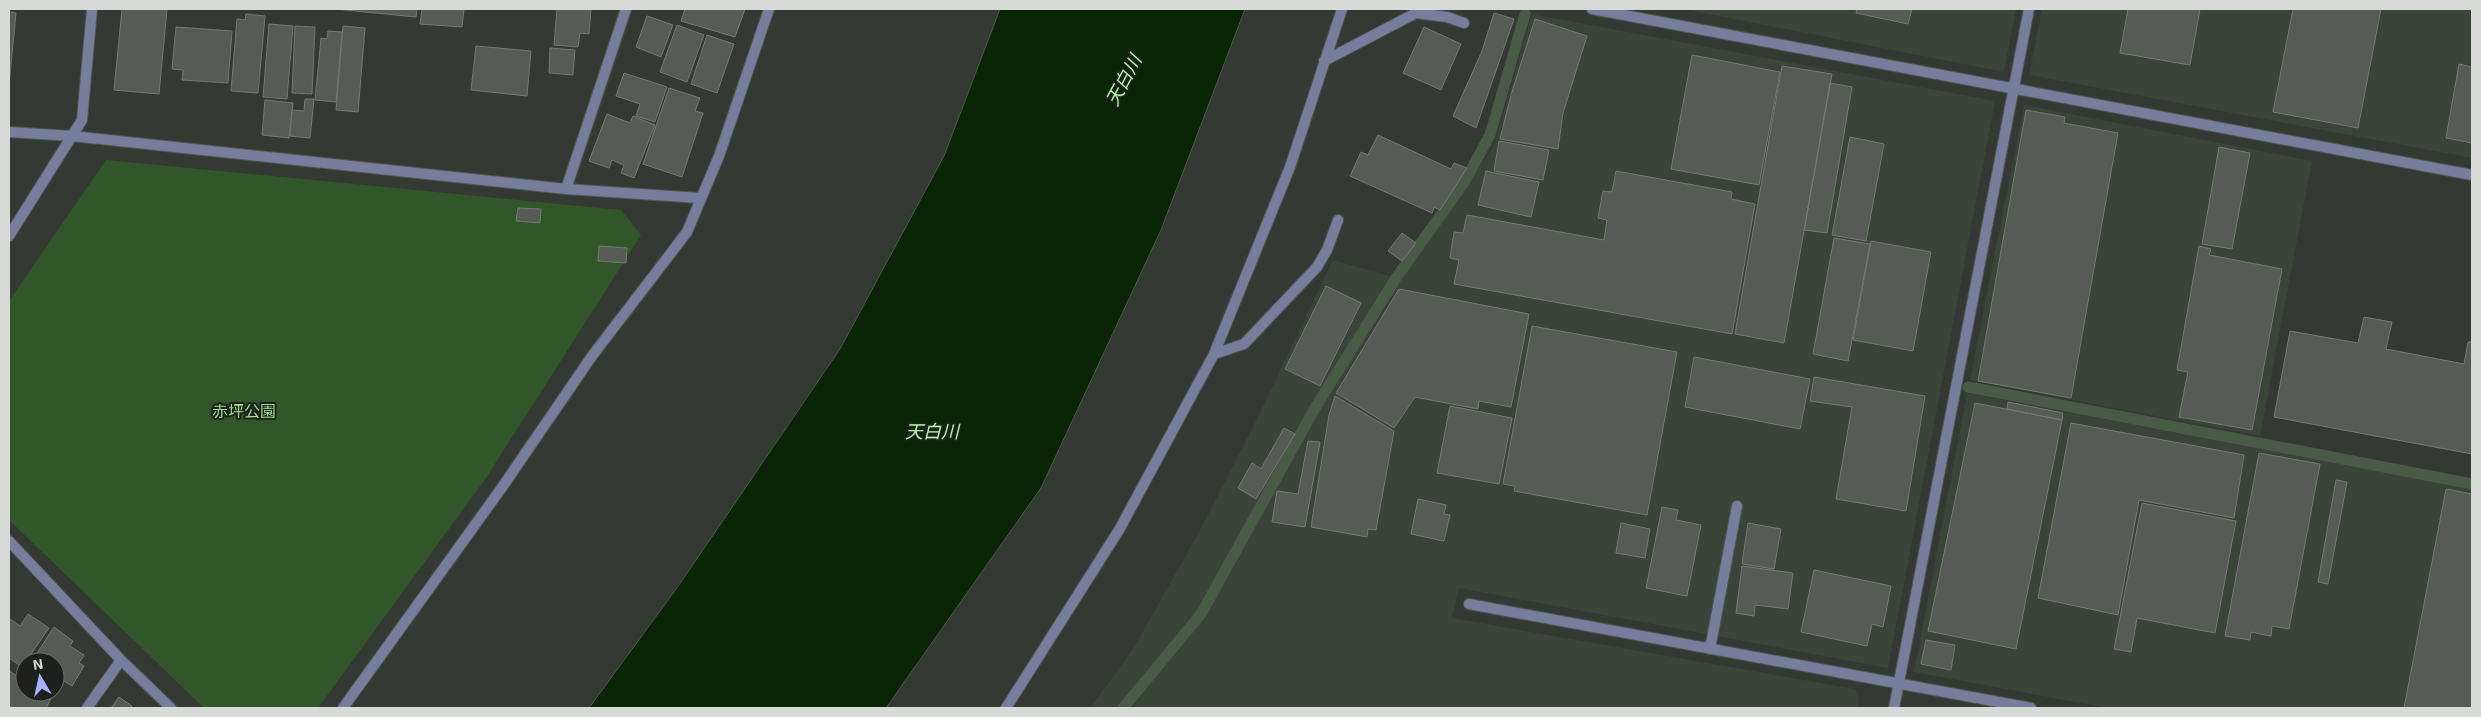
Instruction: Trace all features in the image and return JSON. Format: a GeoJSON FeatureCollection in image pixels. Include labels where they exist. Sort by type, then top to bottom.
{"type":"FeatureCollection","features":[{"type":"Feature","properties":{"kind":"street"},"geometry":{"type":"LineString","coordinates":[[9,236],[82,120],[92,9]]}},
{"type":"Feature","properties":{"kind":"street"},"geometry":{"type":"LineString","coordinates":[[566,189],[626,9]]}},
{"type":"Feature","properties":{"kind":"street"},"geometry":{"type":"LineString","coordinates":[[343,708],[503,486],[592,356],[688,232],[700,198],[719,156],[770,9]]}},
{"type":"Feature","properties":{"kind":"street"},"geometry":{"type":"LineString","coordinates":[[1006,708],[1119,530],[1214,354],[1290,167],[1342,9]]}},
{"type":"Feature","properties":{"kind":"street"},"geometry":{"type":"LineString","coordinates":[[1592,9],[2472,176]]}},
{"type":"Feature","properties":{"kind":"street"},"geometry":{"type":"LineString","coordinates":[[1894,708],[2029,9]]}},
{"type":"Feature","properties":{"kind":"street"},"geometry":{"type":"LineString","coordinates":[[1324,61],[1416,13],[1447,17],[1464,24]]}},
{"type":"Feature","properties":{"kind":"street"},"geometry":{"type":"LineString","coordinates":[[9,132],[72,136],[566,189],[700,198]]}},
{"type":"Feature","properties":{"kind":"street"},"geometry":{"type":"LineString","coordinates":[[1214,354],[1244,344],[1317,267],[1327,250],[1338,220]]}},
{"type":"Feature","properties":{"kind":"street"},"geometry":{"type":"LineString","coordinates":[[1710,649],[1737,506]]}},
{"type":"Feature","properties":{"kind":"street"},"geometry":{"type":"LineString","coordinates":[[9,541],[121,660],[171,708]]}},
{"type":"Feature","properties":{"kind":"street"},"geometry":{"type":"LineString","coordinates":[[1468,604],[2031,708]]}},
{"type":"Feature","properties":{"kind":"street"},"geometry":{"type":"LineString","coordinates":[[87,708],[121,660]]}},
{"type":"Feature","properties":{"kind":"shaded area"},"geometry":{"type":"Polygon","coordinates":[[[1684,9],[2016,9],[2004,72],[1684,9]]]}},
{"type":"Feature","properties":{"kind":"shaded area"},"geometry":{"type":"Polygon","coordinates":[[[2042,9],[2472,9],[2472,158],[2029,75],[2042,9]]]}},
{"type":"Feature","properties":{"kind":"shaded area"},"geometry":{"type":"Polygon","coordinates":[[[1532,14],[1995,101],[1888,668],[1459,588],[1452,618],[1855,689],[1859,699],[1858,708],[1090,708],[1133,649],[1198,534],[1256,421],[1333,260],[1400,279],[1494,146],[1532,14]]]}},
{"type":"Feature","properties":{"kind":"shaded area"},"geometry":{"type":"Polygon","coordinates":[[[2024,105],[2312,161],[2260,436],[1970,380],[2024,105]]]}},
{"type":"Feature","properties":{"kind":"shaded area"},"geometry":{"type":"Polygon","coordinates":[[[1967,393],[2472,489],[2472,708],[2108,708],[1914,672],[1967,393]]]}},
{"type":"Feature","properties":{"kind":"green space","name":"赤坪公園"},"geometry":{"type":"Polygon","coordinates":[[[106,160],[621,210],[641,235],[486,478],[318,708],[204,708],[9,520],[9,301],[106,160]]]}},
{"type":"Feature","properties":{"kind":"water","name":"天白川"},"geometry":{"type":"Polygon","coordinates":[[[1000,9],[1245,9],[1161,230],[1041,488],[886,708],[589,708],[679,585],[840,349],[944,156],[1000,9]]]}},
{"type":"Feature","properties":{"kind":"building"},"geometry":{"type":"Polygon","coordinates":[[[122,9],[167,9],[159,94],[114,90],[122,9]]]}},
{"type":"Feature","properties":{"kind":"building"},"geometry":{"type":"Polygon","coordinates":[[[335,9],[417,9],[416,17],[335,9]]]}},
{"type":"Feature","properties":{"kind":"building"},"geometry":{"type":"Polygon","coordinates":[[[422,9],[464,9],[462,27],[420,24],[422,9]]]}},
{"type":"Feature","properties":{"kind":"building"},"geometry":{"type":"Polygon","coordinates":[[[557,9],[591,9],[589,34],[580,33],[578,47],[554,45],[557,9]]]}},
{"type":"Feature","properties":{"kind":"building"},"geometry":{"type":"Polygon","coordinates":[[[685,9],[745,9],[735,37],[681,21],[685,9]]]}},
{"type":"Feature","properties":{"kind":"building"},"geometry":{"type":"Polygon","coordinates":[[[1857,9],[1912,9],[1908,24],[1856,13],[1857,9]]]}},
{"type":"Feature","properties":{"kind":"building"},"geometry":{"type":"Polygon","coordinates":[[[2128,9],[2200,9],[2190,65],[2120,53],[2128,9]]]}},
{"type":"Feature","properties":{"kind":"building"},"geometry":{"type":"Polygon","coordinates":[[[2293,9],[2381,9],[2358,128],[2273,112],[2293,9]]]}},
{"type":"Feature","properties":{"kind":"building"},"geometry":{"type":"Polygon","coordinates":[[[9,12],[16,13],[9,85],[9,12]]]}},
{"type":"Feature","properties":{"kind":"building"},"geometry":{"type":"Polygon","coordinates":[[[1494,13],[1514,19],[1476,128],[1453,116],[1482,51],[1494,13]]]}},
{"type":"Feature","properties":{"kind":"building"},"geometry":{"type":"Polygon","coordinates":[[[246,14],[265,16],[258,93],[231,91],[237,19],[245,20],[246,14]]]}},
{"type":"Feature","properties":{"kind":"building"},"geometry":{"type":"Polygon","coordinates":[[[647,16],[673,25],[661,57],[636,47],[647,16]]]}},
{"type":"Feature","properties":{"kind":"building"},"geometry":{"type":"Polygon","coordinates":[[[1535,19],[1587,36],[1563,113],[1558,149],[1500,139],[1511,95],[1535,19]]]}},
{"type":"Feature","properties":{"kind":"building"},"geometry":{"type":"Polygon","coordinates":[[[269,24],[293,26],[287,99],[263,97],[269,24]]]}},
{"type":"Feature","properties":{"kind":"building"},"geometry":{"type":"Polygon","coordinates":[[[677,25],[704,35],[687,82],[660,72],[677,25]]]}},
{"type":"Feature","properties":{"kind":"building"},"geometry":{"type":"Polygon","coordinates":[[[295,26],[315,27],[312,94],[292,93],[295,26]]]}},
{"type":"Feature","properties":{"kind":"building"},"geometry":{"type":"Polygon","coordinates":[[[343,26],[365,28],[358,112],[336,110],[343,26]]]}},
{"type":"Feature","properties":{"kind":"building"},"geometry":{"type":"Polygon","coordinates":[[[176,27],[232,31],[228,83],[182,80],[183,70],[172,69],[176,27]]]}},
{"type":"Feature","properties":{"kind":"building"},"geometry":{"type":"Polygon","coordinates":[[[1424,27],[1461,44],[1441,90],[1403,73],[1424,27]]]}},
{"type":"Feature","properties":{"kind":"building"},"geometry":{"type":"Polygon","coordinates":[[[328,31],[342,32],[336,102],[315,100],[321,38],[327,39],[328,31]]]}},
{"type":"Feature","properties":{"kind":"building"},"geometry":{"type":"Polygon","coordinates":[[[707,35],[734,44],[717,93],[691,84],[707,35]]]}},
{"type":"Feature","properties":{"kind":"building"},"geometry":{"type":"Polygon","coordinates":[[[476,46],[531,51],[527,96],[471,90],[476,46]]]}},
{"type":"Feature","properties":{"kind":"building"},"geometry":{"type":"Polygon","coordinates":[[[550,48],[575,50],[573,75],[549,73],[550,48]]]}},
{"type":"Feature","properties":{"kind":"building"},"geometry":{"type":"Polygon","coordinates":[[[1692,55],[1780,72],[1759,185],[1671,169],[1692,55]]]}},
{"type":"Feature","properties":{"kind":"building"},"geometry":{"type":"Polygon","coordinates":[[[2459,64],[2472,67],[2472,143],[2446,138],[2459,64]]]}},
{"type":"Feature","properties":{"kind":"building"},"geometry":{"type":"Polygon","coordinates":[[[1782,66],[1832,74],[1784,343],[1735,334],[1782,66]]]}},
{"type":"Feature","properties":{"kind":"building"},"geometry":{"type":"Polygon","coordinates":[[[624,73],[667,87],[655,122],[636,116],[640,104],[616,96],[624,73]]]}},
{"type":"Feature","properties":{"kind":"building"},"geometry":{"type":"Polygon","coordinates":[[[1830,83],[1852,87],[1827,233],[1804,230],[1830,83]]]}},
{"type":"Feature","properties":{"kind":"building"},"geometry":{"type":"Polygon","coordinates":[[[669,88],[700,98],[695,111],[703,113],[682,177],[643,164],[669,88]]]}},
{"type":"Feature","properties":{"kind":"building"},"geometry":{"type":"Polygon","coordinates":[[[305,99],[314,99],[310,138],[290,136],[292,110],[304,111],[305,99]]]}},
{"type":"Feature","properties":{"kind":"building"},"geometry":{"type":"Polygon","coordinates":[[[265,100],[293,103],[289,138],[262,135],[265,100]]]}},
{"type":"Feature","properties":{"kind":"building"},"geometry":{"type":"Polygon","coordinates":[[[2026,110],[2065,117],[2064,123],[2118,133],[2071,398],[1978,381],[2026,110]]]}},
{"type":"Feature","properties":{"kind":"building"},"geometry":{"type":"Polygon","coordinates":[[[607,114],[630,123],[633,116],[655,125],[634,178],[621,173],[624,165],[612,160],[609,168],[589,161],[607,114]]]}},
{"type":"Feature","properties":{"kind":"building"},"geometry":{"type":"Polygon","coordinates":[[[1378,135],[1451,169],[1454,163],[1467,168],[1440,210],[1434,207],[1432,213],[1350,176],[1361,152],[1368,155],[1378,135]]]}},
{"type":"Feature","properties":{"kind":"building"},"geometry":{"type":"Polygon","coordinates":[[[1850,137],[1884,144],[1866,241],[1832,235],[1850,137]]]}},
{"type":"Feature","properties":{"kind":"building"},"geometry":{"type":"Polygon","coordinates":[[[1499,141],[1549,150],[1543,180],[1494,171],[1499,141]]]}},
{"type":"Feature","properties":{"kind":"building"},"geometry":{"type":"Polygon","coordinates":[[[2219,147],[2250,153],[2232,249],[2202,244],[2219,147]]]}},
{"type":"Feature","properties":{"kind":"building"},"geometry":{"type":"Polygon","coordinates":[[[1486,171],[1539,182],[1531,217],[1478,205],[1486,171]]]}},
{"type":"Feature","properties":{"kind":"building"},"geometry":{"type":"Polygon","coordinates":[[[1616,171],[1732,192],[1731,199],[1755,204],[1732,334],[1454,284],[1459,260],[1450,258],[1454,232],[1463,233],[1467,215],[1604,240],[1607,220],[1598,218],[1603,191],[1612,192],[1616,171]]]}},
{"type":"Feature","properties":{"kind":"building"},"geometry":{"type":"Polygon","coordinates":[[[518,208],[541,209],[540,223],[516,221],[518,208]]]}},
{"type":"Feature","properties":{"kind":"building"},"geometry":{"type":"Polygon","coordinates":[[[1402,233],[1416,243],[1402,261],[1388,251],[1402,233]]]}},
{"type":"Feature","properties":{"kind":"building"},"geometry":{"type":"Polygon","coordinates":[[[1834,238],[1870,244],[1848,361],[1813,354],[1834,238]]]}},
{"type":"Feature","properties":{"kind":"building"},"geometry":{"type":"Polygon","coordinates":[[[1871,241],[1931,252],[1913,351],[1853,340],[1871,241]]]}},
{"type":"Feature","properties":{"kind":"building"},"geometry":{"type":"Polygon","coordinates":[[[599,246],[627,248],[626,263],[598,261],[599,246]]]}},
{"type":"Feature","properties":{"kind":"building"},"geometry":{"type":"Polygon","coordinates":[[[2199,246],[2211,249],[2209,255],[2282,269],[2252,430],[2179,417],[2188,372],[2177,370],[2199,246]]]}},
{"type":"Feature","properties":{"kind":"building"},"geometry":{"type":"Polygon","coordinates":[[[1326,286],[1361,303],[1320,386],[1285,369],[1326,286]]]}},
{"type":"Feature","properties":{"kind":"building"},"geometry":{"type":"Polygon","coordinates":[[[1399,289],[1529,314],[1511,407],[1479,401],[1478,409],[1415,397],[1394,428],[1336,393],[1399,289]]]}},
{"type":"Feature","properties":{"kind":"building"},"geometry":{"type":"Polygon","coordinates":[[[2364,317],[2392,322],[2386,349],[2464,364],[2468,342],[2472,342],[2472,454],[2274,417],[2290,331],[2358,343],[2364,317]]]}},
{"type":"Feature","properties":{"kind":"building"},"geometry":{"type":"Polygon","coordinates":[[[1532,326],[1677,352],[1647,515],[1514,491],[1515,486],[1503,484],[1532,326]]]}},
{"type":"Feature","properties":{"kind":"building"},"geometry":{"type":"Polygon","coordinates":[[[1694,357],[1810,379],[1800,429],[1685,407],[1694,357]]]}},
{"type":"Feature","properties":{"kind":"building"},"geometry":{"type":"Polygon","coordinates":[[[1814,377],[1925,396],[1906,511],[1836,499],[1852,407],[1810,401],[1814,377]]]}},
{"type":"Feature","properties":{"kind":"building"},"geometry":{"type":"Polygon","coordinates":[[[1335,396],[1394,431],[1376,530],[1368,529],[1367,537],[1311,527],[1329,415],[1335,396]]]}},
{"type":"Feature","properties":{"kind":"building"},"geometry":{"type":"Polygon","coordinates":[[[2008,402],[2063,413],[2062,420],[2007,409],[2008,402]]]}},
{"type":"Feature","properties":{"kind":"building"},"geometry":{"type":"Polygon","coordinates":[[[1975,403],[2062,420],[2016,649],[1928,631],[1975,403]]]}},
{"type":"Feature","properties":{"kind":"building"},"geometry":{"type":"Polygon","coordinates":[[[1450,406],[1512,418],[1499,484],[1437,473],[1450,406]]]}},
{"type":"Feature","properties":{"kind":"building"},"geometry":{"type":"Polygon","coordinates":[[[2071,423],[2244,455],[2234,518],[2139,500],[2118,615],[2038,598],[2071,423]]]}},
{"type":"Feature","properties":{"kind":"building"},"geometry":{"type":"Polygon","coordinates":[[[1284,428],[1295,434],[1256,499],[1238,488],[1252,463],[1261,469],[1284,428]]]}},
{"type":"Feature","properties":{"kind":"building"},"geometry":{"type":"Polygon","coordinates":[[[1308,441],[1320,442],[1305,527],[1272,522],[1277,491],[1298,494],[1308,441]]]}},
{"type":"Feature","properties":{"kind":"building"},"geometry":{"type":"Polygon","coordinates":[[[2259,453],[2320,464],[2289,629],[2272,626],[2271,636],[2251,632],[2250,640],[2225,636],[2259,453]]]}},
{"type":"Feature","properties":{"kind":"building"},"geometry":{"type":"Polygon","coordinates":[[[2336,480],[2347,482],[2328,584],[2318,582],[2336,480]]]}},
{"type":"Feature","properties":{"kind":"building"},"geometry":{"type":"Polygon","coordinates":[[[2446,489],[2472,494],[2472,708],[2404,708],[2446,489]]]}},
{"type":"Feature","properties":{"kind":"building"},"geometry":{"type":"Polygon","coordinates":[[[1418,499],[1446,505],[1444,514],[1450,515],[1444,541],[1411,534],[1418,499]]]}},
{"type":"Feature","properties":{"kind":"building"},"geometry":{"type":"Polygon","coordinates":[[[2142,503],[2236,521],[2215,633],[2137,618],[2131,652],[2114,649],[2142,503]]]}},
{"type":"Feature","properties":{"kind":"building"},"geometry":{"type":"Polygon","coordinates":[[[1662,507],[1678,510],[1676,520],[1701,525],[1687,596],[1646,588],[1662,507]]]}},
{"type":"Feature","properties":{"kind":"building"},"geometry":{"type":"Polygon","coordinates":[[[1621,523],[1650,529],[1645,558],[1616,553],[1621,523]]]}},
{"type":"Feature","properties":{"kind":"building"},"geometry":{"type":"Polygon","coordinates":[[[1748,523],[1781,529],[1774,569],[1742,564],[1748,523]]]}},
{"type":"Feature","properties":{"kind":"building"},"geometry":{"type":"Polygon","coordinates":[[[1742,566],[1793,573],[1788,609],[1755,605],[1754,616],[1736,613],[1742,566]]]}},
{"type":"Feature","properties":{"kind":"building"},"geometry":{"type":"Polygon","coordinates":[[[1814,570],[1891,586],[1883,627],[1872,624],[1867,646],[1801,632],[1814,570]]]}},
{"type":"Feature","properties":{"kind":"building"},"geometry":{"type":"Polygon","coordinates":[[[28,614],[49,628],[32,652],[15,652],[15,662],[9,658],[9,620],[20,626],[28,614]]]}},
{"type":"Feature","properties":{"kind":"building"},"geometry":{"type":"Polygon","coordinates":[[[54,627],[73,641],[70,646],[84,655],[79,663],[84,666],[72,686],[65,681],[65,652],[38,652],[54,627]]]}},
{"type":"Feature","properties":{"kind":"building"},"geometry":{"type":"Polygon","coordinates":[[[1926,640],[1955,645],[1951,670],[1921,664],[1926,640]]]}},
{"type":"Feature","properties":{"kind":"building"},"geometry":{"type":"Polygon","coordinates":[[[9,671],[15,675],[15,702],[49,702],[46,708],[9,707],[9,671]]]}},
{"type":"Feature","properties":{"kind":"building"},"geometry":{"type":"Polygon","coordinates":[[[119,697],[132,706],[130,708],[111,708],[119,697]]]}},
{"type":"Feature","properties":{"kind":"waterway"},"geometry":{"type":"LineString","coordinates":[[1123,708],[1201,614],[1315,408],[1396,278],[1465,181],[1490,135],[1525,14]]}},
{"type":"Feature","properties":{"kind":"waterway"},"geometry":{"type":"LineString","coordinates":[[1968,387],[2472,484]]}}]}
